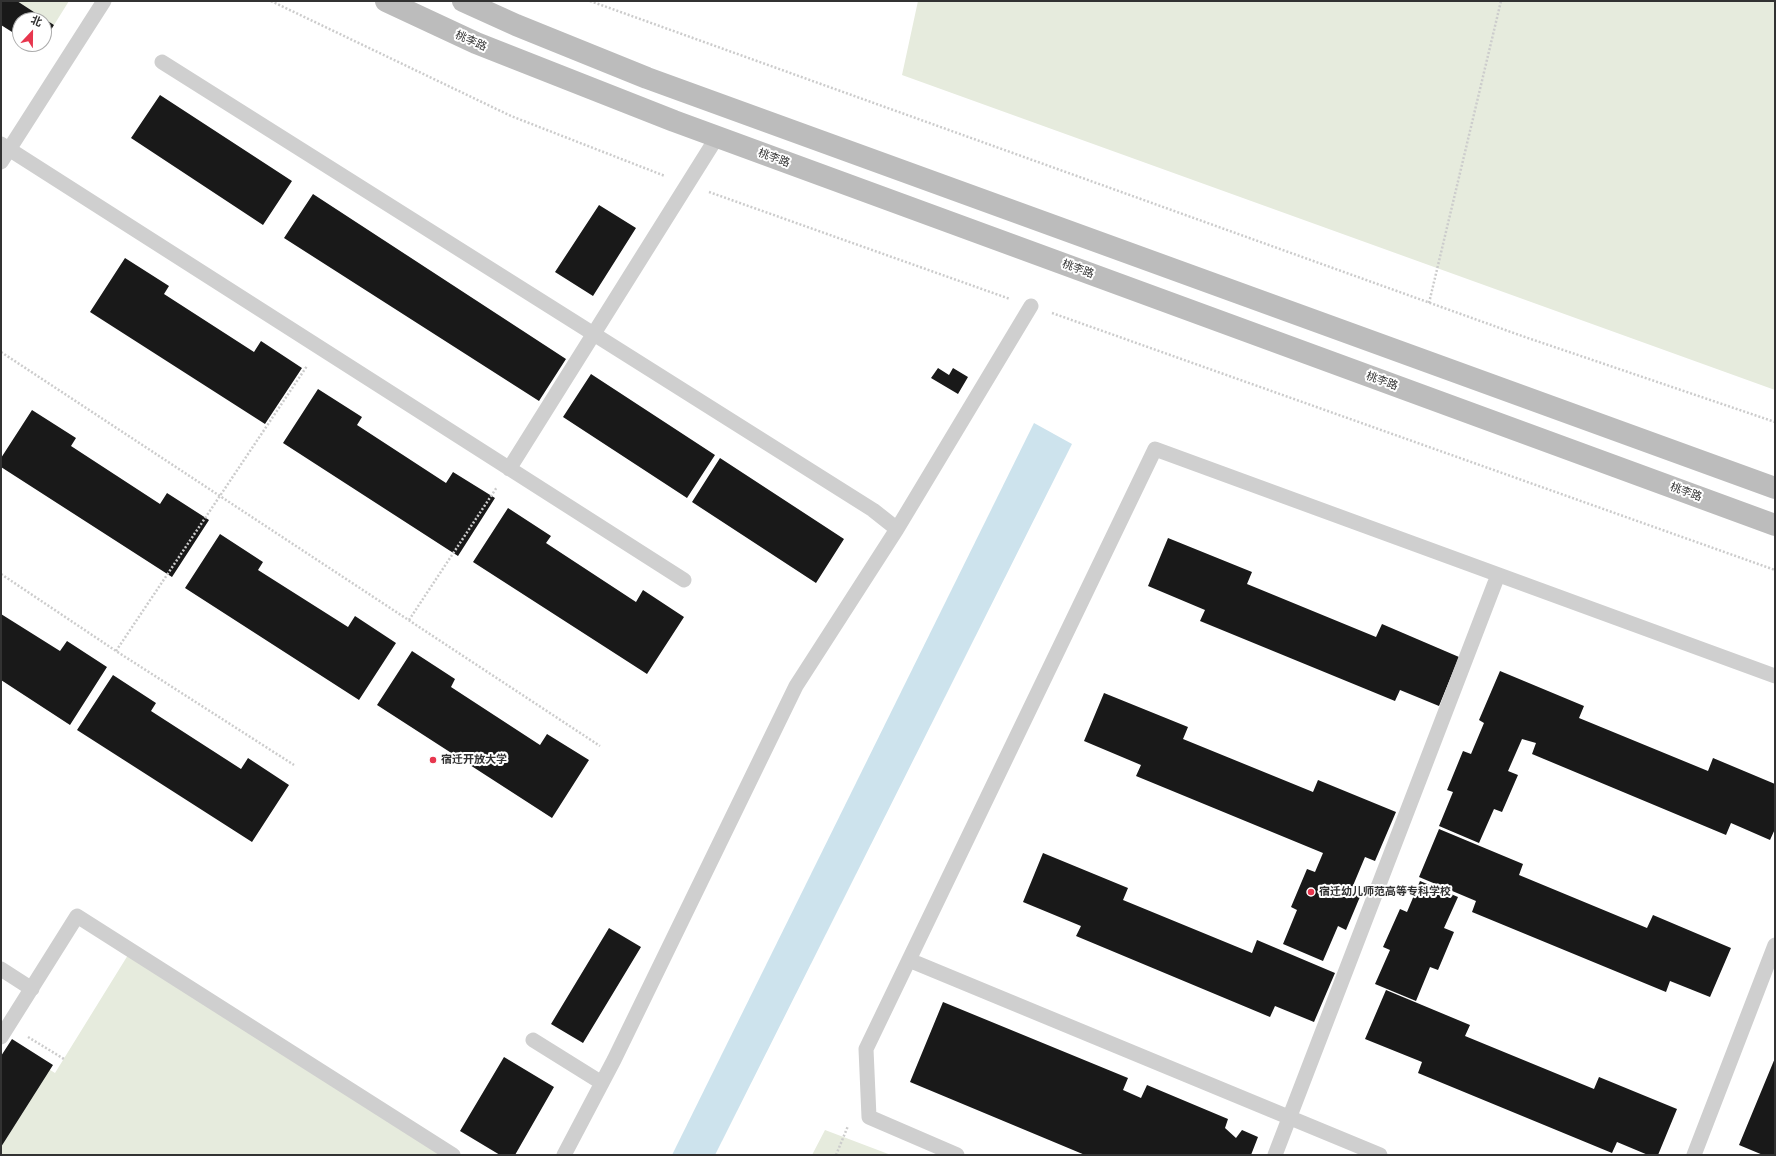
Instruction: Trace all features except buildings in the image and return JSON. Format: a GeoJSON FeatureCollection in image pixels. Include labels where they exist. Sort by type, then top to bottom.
{"type":"FeatureCollection","features":[{"type":"Feature","properties":{"kind":"main road","name":"桃李路"},"geometry":{"type":"LineString","coordinates":[[386,1],[476,43],[717,137],[1775,525]]}},
{"type":"Feature","properties":{"kind":"main road"},"geometry":{"type":"LineString","coordinates":[[463,1],[516,25],[646,78],[1775,488]]}},
{"type":"Feature","properties":{"kind":"lane"},"geometry":{"type":"LineString","coordinates":[[1,162],[5,146],[104,1]]}},
{"type":"Feature","properties":{"kind":"lane"},"geometry":{"type":"LineString","coordinates":[[162,62],[873,510],[897,529]]}},
{"type":"Feature","properties":{"kind":"lane"},"geometry":{"type":"LineString","coordinates":[[509,469],[717,137]]}},
{"type":"Feature","properties":{"kind":"lane"},"geometry":{"type":"LineString","coordinates":[[5,146],[684,580]]}},
{"type":"Feature","properties":{"kind":"lane"},"geometry":{"type":"LineString","coordinates":[[564,1155],[602,1083],[796,686],[897,529],[1031,306]]}},
{"type":"Feature","properties":{"kind":"lane"},"geometry":{"type":"LineString","coordinates":[[957,1155],[869,1117],[866,1049],[1155,449],[1775,676]]}},
{"type":"Feature","properties":{"kind":"lane"},"geometry":{"type":"LineString","coordinates":[[1275,1155],[1498,575]]}},
{"type":"Feature","properties":{"kind":"lane"},"geometry":{"type":"LineString","coordinates":[[5,1031],[77,916],[453,1155]]}},
{"type":"Feature","properties":{"kind":"lane"},"geometry":{"type":"LineString","coordinates":[[1694,1155],[1775,945]]}},
{"type":"Feature","properties":{"kind":"lane"},"geometry":{"type":"LineString","coordinates":[[909,960],[1290,1117],[1352,1150],[1380,1155]]}},
{"type":"Feature","properties":{"kind":"lane"},"geometry":{"type":"LineString","coordinates":[[1,969],[32,989]]}},
{"type":"Feature","properties":{"kind":"lane"},"geometry":{"type":"LineString","coordinates":[[533,1040],[602,1083]]}},
{"type":"Feature","properties":{"kind":"path"},"geometry":{"type":"LineString","coordinates":[[590,1],[1429,303],[1775,422]]}},
{"type":"Feature","properties":{"kind":"path"},"geometry":{"type":"LineString","coordinates":[[1429,303],[1501,1]]}},
{"type":"Feature","properties":{"kind":"path"},"geometry":{"type":"LineString","coordinates":[[116,651],[320,348]]}},
{"type":"Feature","properties":{"kind":"path"},"geometry":{"type":"LineString","coordinates":[[1,352],[600,746]]}},
{"type":"Feature","properties":{"kind":"path"},"geometry":{"type":"LineString","coordinates":[[408,620],[509,469]]}},
{"type":"Feature","properties":{"kind":"path"},"geometry":{"type":"LineString","coordinates":[[1,574],[116,651],[294,765]]}},
{"type":"Feature","properties":{"kind":"path"},"geometry":{"type":"LineString","coordinates":[[5,1031],[64,1059]]}},
{"type":"Feature","properties":{"kind":"shaded area"},"geometry":{"type":"Polygon","coordinates":[[[17,1],[69,1],[54,25],[52,24],[52,12],[34,12],[17,1]]]}},
{"type":"Feature","properties":{"kind":"shaded area"},"geometry":{"type":"Polygon","coordinates":[[[918,1],[1775,1],[1775,390],[902,75],[918,1]]]}},
{"type":"Feature","properties":{"kind":"shaded area"},"geometry":{"type":"Polygon","coordinates":[[[128,955],[451,1155],[1,1155],[1,1068],[14,1048],[55,1073],[128,955]]]}},
{"type":"Feature","properties":{"kind":"shaded area"},"geometry":{"type":"Polygon","coordinates":[[[825,1130],[891,1155],[812,1155],[825,1130]]]}},
{"type":"Feature","properties":{"kind":"water"},"geometry":{"type":"Polygon","coordinates":[[[1034,423],[1072,444],[715,1155],[672,1155],[1034,423]]]}},
{"type":"Feature","properties":{"kind":"place","name":"宿迁开放大学"},"geometry":{"type":"Point","coordinates":[433,760]}},
{"type":"Feature","properties":{"kind":"place","name":"宿迁幼儿师范高等专科学校"},"geometry":{"type":"Point","coordinates":[1311,892]}}]}
